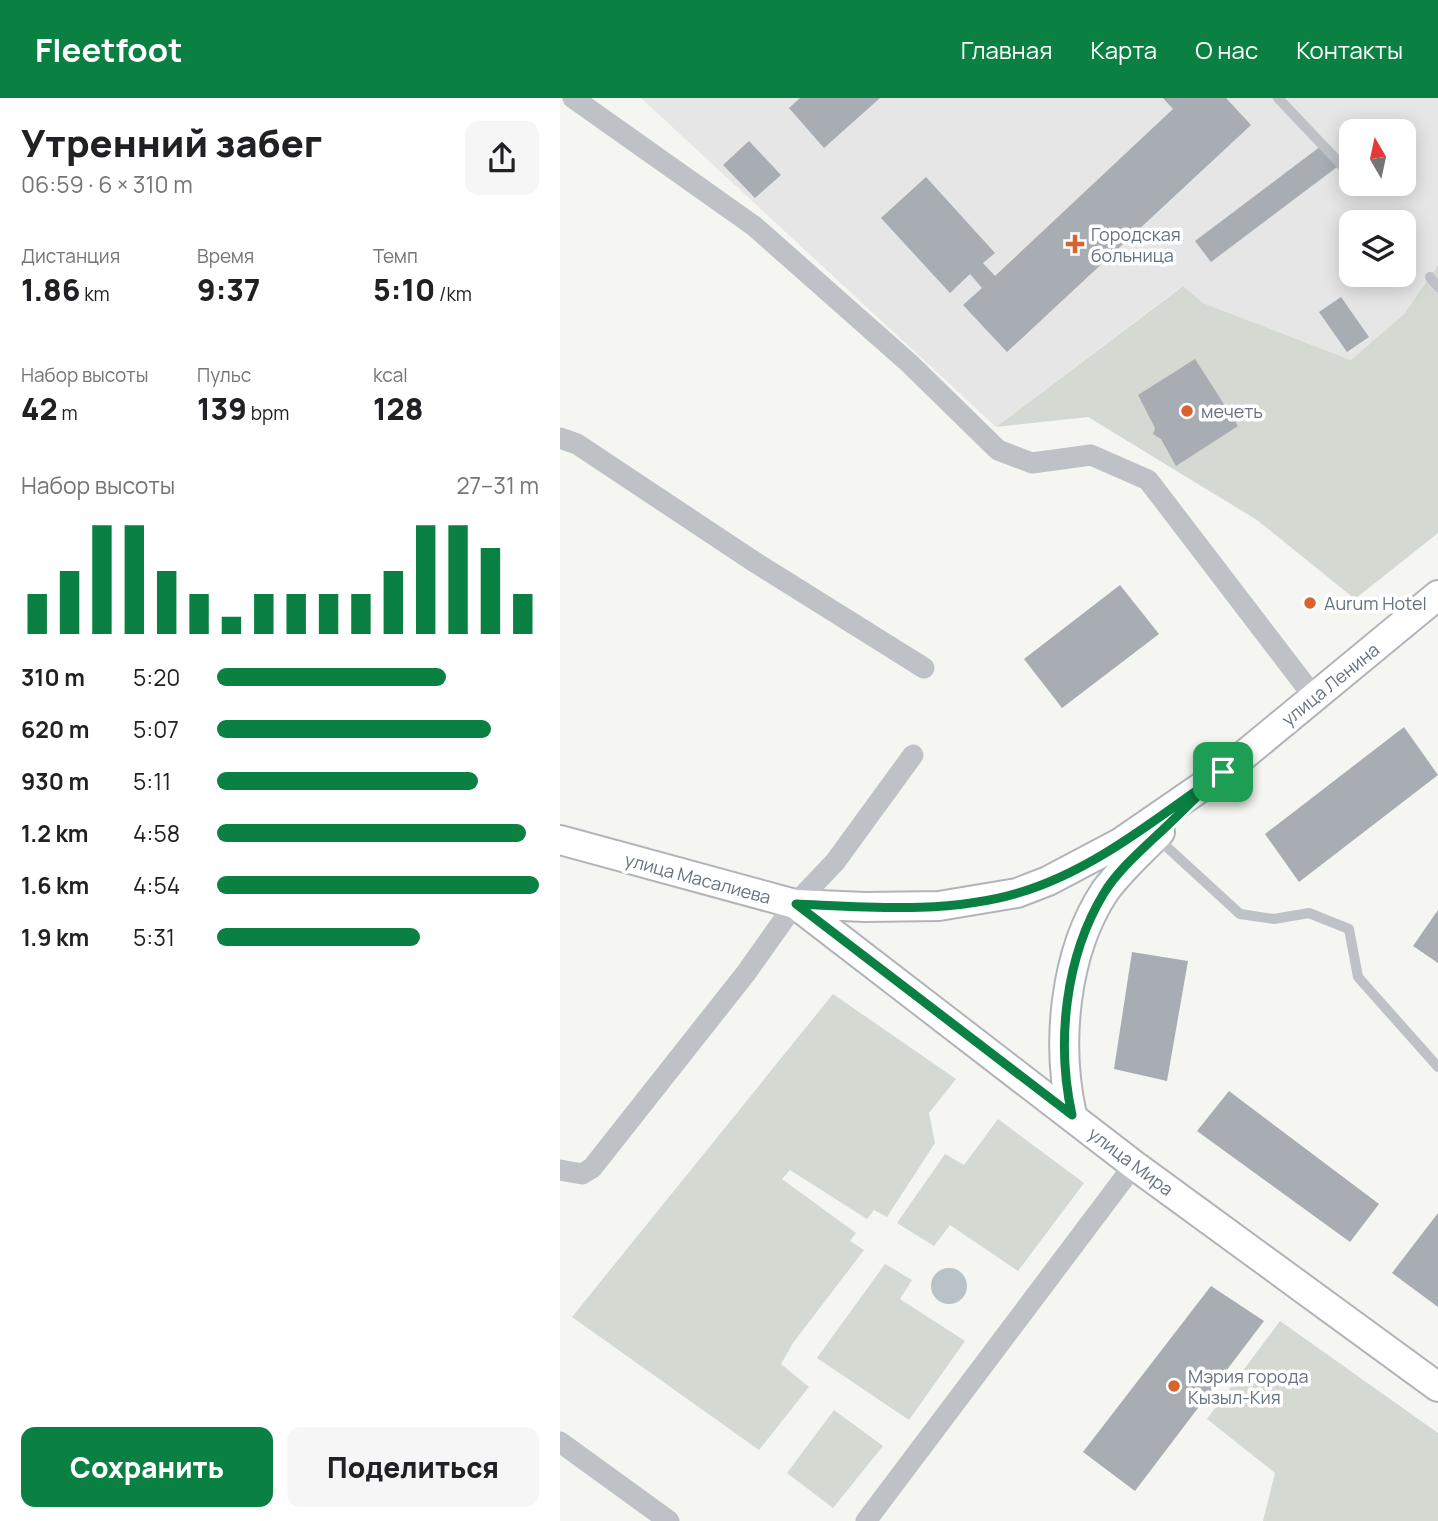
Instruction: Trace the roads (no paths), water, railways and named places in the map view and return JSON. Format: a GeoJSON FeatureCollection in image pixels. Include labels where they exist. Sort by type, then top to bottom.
{"type":"FeatureCollection","features":[{"type":"Feature","properties":{"kind":"main road","name":"улица Ленина"},"geometry":{"type":"LineString","coordinates":[[1223,772],[1438,595]]}},
{"type":"Feature","properties":{"kind":"main road"},"geometry":{"type":"LineString","coordinates":[[1072,1115],[1064,1072],[1069,996],[1076,959],[1087,926],[1104,893],[1136,855],[1223,772]]}},
{"type":"Feature","properties":{"kind":"main road","name":"улица Масалиева"},"geometry":{"type":"LineString","coordinates":[[560,840],[796,904],[939,906],[1017,893],[1084,864],[1120,843],[1223,772]]}},
{"type":"Feature","properties":{"kind":"main road","name":"улица Мира"},"geometry":{"type":"LineString","coordinates":[[796,904],[1135,1165],[1438,1387]]}},
{"type":"Feature","properties":{"kind":"street"},"geometry":{"type":"LineString","coordinates":[[572,98],[754,226],[909,363],[998,450],[1032,463],[1091,455],[1147,481],[1314,697]]}},
{"type":"Feature","properties":{"kind":"street"},"geometry":{"type":"LineString","coordinates":[[560,438],[577,444],[750,559],[924,668]]}},
{"type":"Feature","properties":{"kind":"street"},"geometry":{"type":"LineString","coordinates":[[560,1170],[582,1174],[592,1168],[746,973],[796,904],[835,862],[913,755]]}},
{"type":"Feature","properties":{"kind":"street"},"geometry":{"type":"LineString","coordinates":[[866,1521],[1135,1165]]}},
{"type":"Feature","properties":{"kind":"street"},"geometry":{"type":"LineString","coordinates":[[560,1442],[669,1521]]}},
{"type":"Feature","properties":{"kind":"lane"},"geometry":{"type":"LineString","coordinates":[[1278,98],[1339,162]]}},
{"type":"Feature","properties":{"kind":"lane"},"geometry":{"type":"LineString","coordinates":[[1430,277],[1438,287]]}},
{"type":"Feature","properties":{"kind":"lane"},"geometry":{"type":"LineString","coordinates":[[1156,837],[1240,914],[1274,919],[1309,912],[1349,929],[1358,977],[1438,1067]]}},
{"type":"Feature","properties":{"kind":"place","name":"Городская больница"},"geometry":{"type":"Point","coordinates":[1075,244]}},
{"type":"Feature","properties":{"kind":"place","name":"мечеть"},"geometry":{"type":"Point","coordinates":[1187,411]}},
{"type":"Feature","properties":{"kind":"place","name":"Aurum Hotel"},"geometry":{"type":"Point","coordinates":[1310,603]}},
{"type":"Feature","properties":{"kind":"place","name":"Мэрия города Кызыл-Кия"},"geometry":{"type":"Point","coordinates":[1174,1386]}}]}
